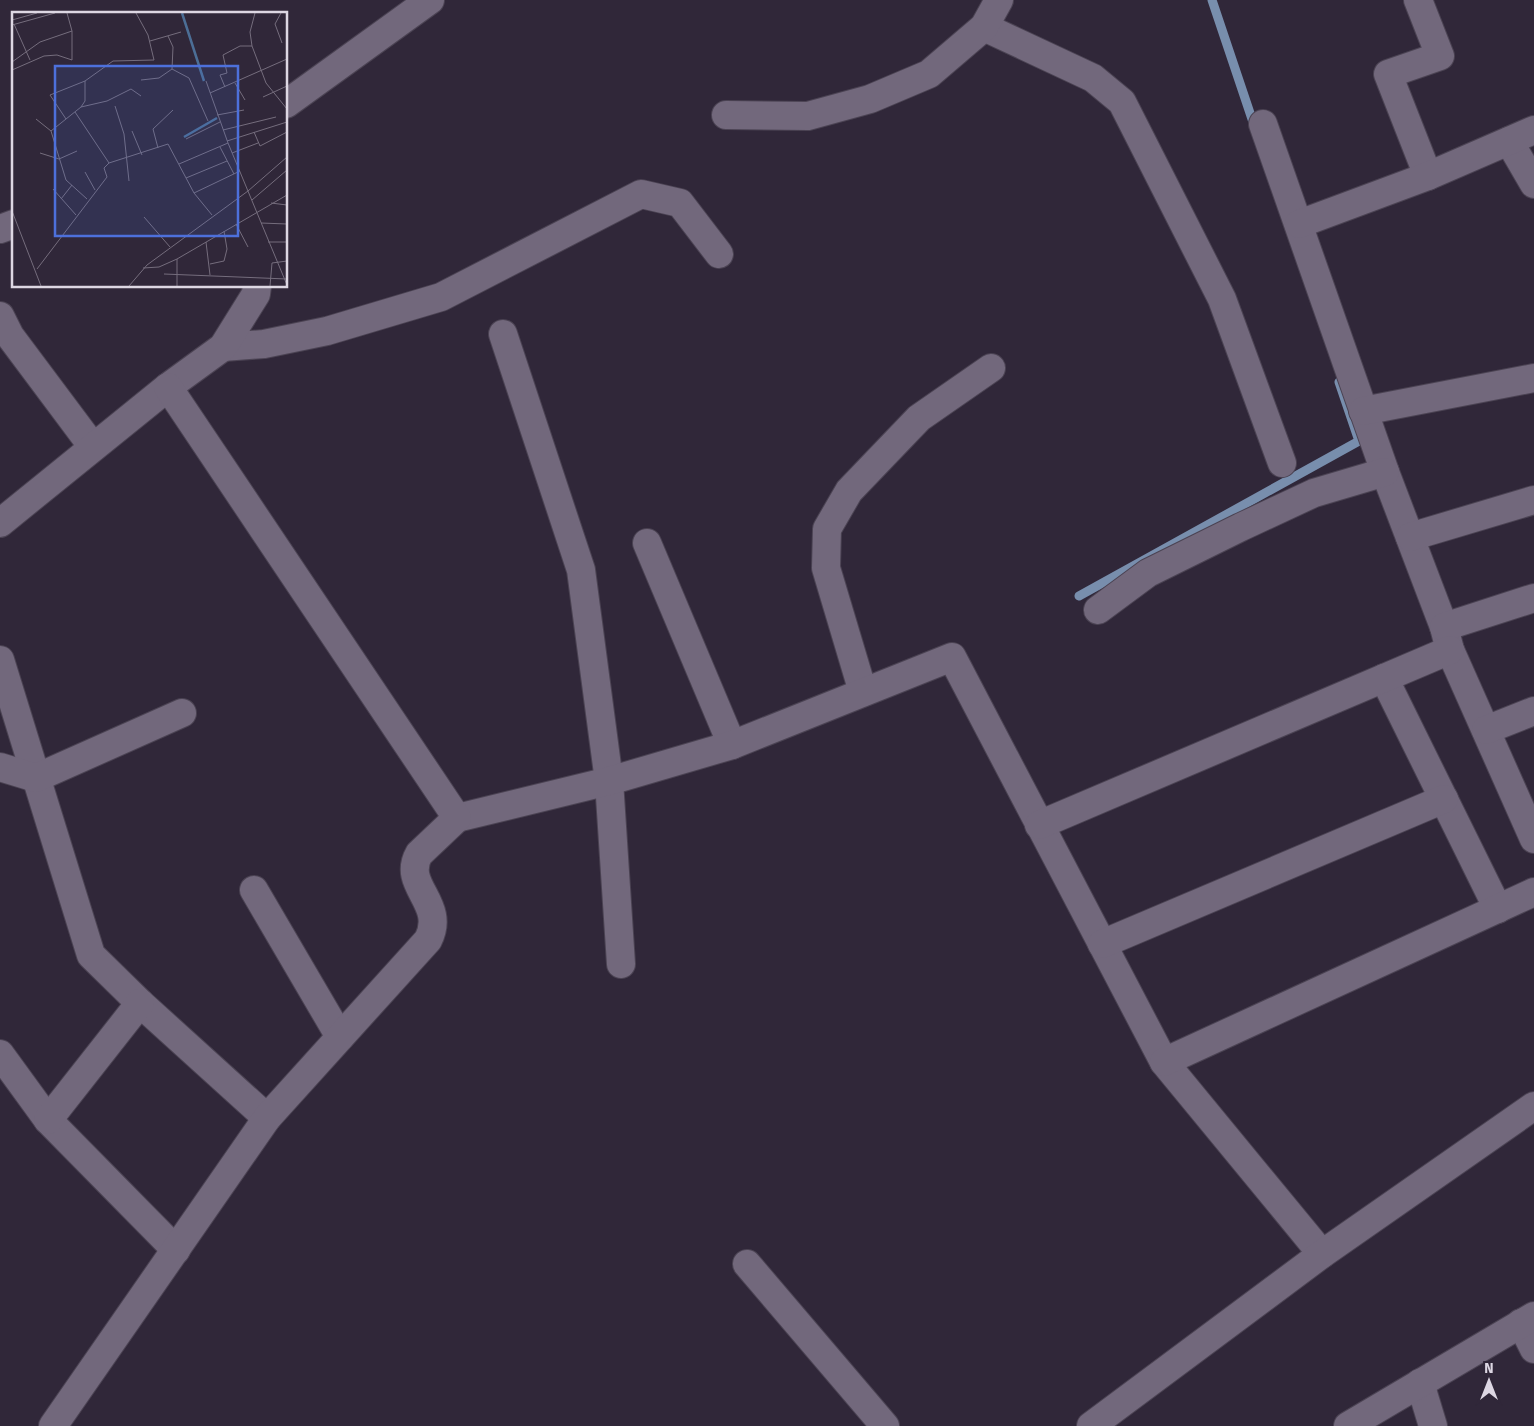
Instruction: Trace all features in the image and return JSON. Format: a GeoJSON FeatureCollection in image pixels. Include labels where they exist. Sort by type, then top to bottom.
{"type":"FeatureCollection","features":[{"type":"Feature","properties":{"kind":"street"},"geometry":{"type":"LineString","coordinates":[[288,103],[430,0]]}},
{"type":"Feature","properties":{"kind":"street"},"geometry":{"type":"LineString","coordinates":[[726,115],[808,116],[870,99],[929,74],[984,27],[998,0]]}},
{"type":"Feature","properties":{"kind":"street"},"geometry":{"type":"LineString","coordinates":[[1418,0],[1440,56],[1388,74],[1428,176]]}},
{"type":"Feature","properties":{"kind":"street"},"geometry":{"type":"LineString","coordinates":[[984,27],[1093,78],[1122,102],[1222,299],[1282,463]]}},
{"type":"Feature","properties":{"kind":"street"},"geometry":{"type":"LineString","coordinates":[[1264,124],[1385,472],[1447,638],[1534,839]]}},
{"type":"Feature","properties":{"kind":"street"},"geometry":{"type":"LineString","coordinates":[[1299,224],[1428,176],[1534,130]]}},
{"type":"Feature","properties":{"kind":"street"},"geometry":{"type":"LineString","coordinates":[[1509,141],[1534,184]]}},
{"type":"Feature","properties":{"kind":"street"},"geometry":{"type":"LineString","coordinates":[[223,347],[264,344],[326,331],[441,297],[641,194],[680,203],[719,254]]}},
{"type":"Feature","properties":{"kind":"street"},"geometry":{"type":"LineString","coordinates":[[0,229],[12,225]]}},
{"type":"Feature","properties":{"kind":"street"},"geometry":{"type":"LineString","coordinates":[[0,523],[168,386],[223,347],[256,294],[256,288]]}},
{"type":"Feature","properties":{"kind":"street"},"geometry":{"type":"LineString","coordinates":[[0,316],[10,336],[93,447]]}},
{"type":"Feature","properties":{"kind":"street"},"geometry":{"type":"LineString","coordinates":[[503,334],[582,570],[609,781],[621,964]]}},
{"type":"Feature","properties":{"kind":"street"},"geometry":{"type":"LineString","coordinates":[[863,692],[826,568],[827,529],[849,491],[918,418],[991,368]]}},
{"type":"Feature","properties":{"kind":"street"},"geometry":{"type":"LineString","coordinates":[[1363,410],[1534,378]]}},
{"type":"Feature","properties":{"kind":"street"},"geometry":{"type":"LineString","coordinates":[[168,386],[458,818]]}},
{"type":"Feature","properties":{"kind":"street"},"geometry":{"type":"LineString","coordinates":[[1098,610],[1148,573],[1241,526],[1314,493],[1385,472]]}},
{"type":"Feature","properties":{"kind":"street"},"geometry":{"type":"LineString","coordinates":[[1410,537],[1534,500]]}},
{"type":"Feature","properties":{"kind":"street"},"geometry":{"type":"LineString","coordinates":[[647,543],[732,745]]}},
{"type":"Feature","properties":{"kind":"street"},"geometry":{"type":"LineString","coordinates":[[1039,826],[1384,678],[1447,638],[1534,598]]}},
{"type":"Feature","properties":{"kind":"street"},"geometry":{"type":"LineString","coordinates":[[54,1426],[267,1118],[428,940],[434,928],[434,916],[416,879],[415,860],[458,818],[609,781],[732,745],[952,657],[1164,1062],[1322,1254]]}},
{"type":"Feature","properties":{"kind":"street"},"geometry":{"type":"LineString","coordinates":[[0,660],[91,955],[140,1003],[267,1118]]}},
{"type":"Feature","properties":{"kind":"street"},"geometry":{"type":"LineString","coordinates":[[1384,678],[1498,909]]}},
{"type":"Feature","properties":{"kind":"street"},"geometry":{"type":"LineString","coordinates":[[1486,730],[1534,711]]}},
{"type":"Feature","properties":{"kind":"street"},"geometry":{"type":"LineString","coordinates":[[0,767],[36,778],[182,712]]}},
{"type":"Feature","properties":{"kind":"street"},"geometry":{"type":"LineString","coordinates":[[1102,944],[1444,799]]}},
{"type":"Feature","properties":{"kind":"street"},"geometry":{"type":"LineString","coordinates":[[254,890],[340,1037]]}},
{"type":"Feature","properties":{"kind":"street"},"geometry":{"type":"LineString","coordinates":[[1164,1062],[1534,892]]}},
{"type":"Feature","properties":{"kind":"street"},"geometry":{"type":"LineString","coordinates":[[48,1120],[140,1003]]}},
{"type":"Feature","properties":{"kind":"street"},"geometry":{"type":"LineString","coordinates":[[0,1054],[48,1120],[176,1250]]}},
{"type":"Feature","properties":{"kind":"street"},"geometry":{"type":"LineString","coordinates":[[1091,1426],[1322,1254],[1534,1106]]}},
{"type":"Feature","properties":{"kind":"street"},"geometry":{"type":"LineString","coordinates":[[748,1264],[885,1426]]}},
{"type":"Feature","properties":{"kind":"street"},"geometry":{"type":"LineString","coordinates":[[1348,1426],[1528,1319],[1534,1349]]}},
{"type":"Feature","properties":{"kind":"street"},"geometry":{"type":"LineString","coordinates":[[1420,1383],[1433,1426]]}},
{"type":"Feature","properties":{"kind":"waterway"},"geometry":{"type":"LineString","coordinates":[[1212,0],[1255,128]]}},
{"type":"Feature","properties":{"kind":"waterway"},"geometry":{"type":"LineString","coordinates":[[1079,596],[1359,441],[1339,382]]}}]}
